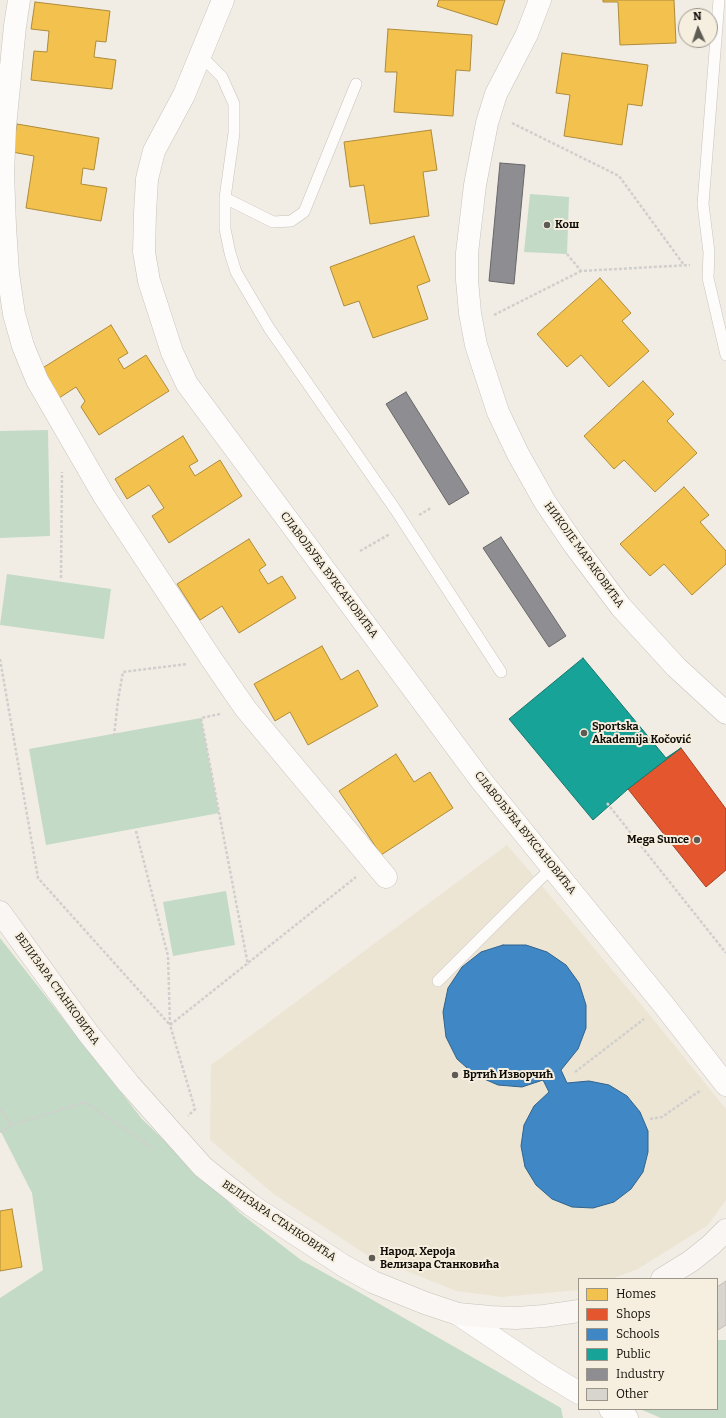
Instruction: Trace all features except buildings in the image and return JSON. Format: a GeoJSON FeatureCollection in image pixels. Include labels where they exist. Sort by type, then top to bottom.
{"type":"FeatureCollection","features":[{"type":"Feature","properties":{"kind":"street"},"geometry":{"type":"LineString","coordinates":[[19,0],[5,127],[3,173],[8,273],[7,314],[24,346],[37,380],[104,496],[212,660],[245,708],[380,870]]}},
{"type":"Feature","properties":{"kind":"street","name":"СЛАВОЉУБА ВУКСАНОВИЋА"},"geometry":{"type":"LineString","coordinates":[[222,0],[184,95],[154,152],[147,179],[144,213],[144,252],[149,282],[172,352],[187,384],[480,779],[553,867],[722,1080]]}},
{"type":"Feature","properties":{"kind":"street","name":"НИКОЛЕ МАРАКОВИЋА"},"geometry":{"type":"LineString","coordinates":[[540,0],[527,34],[496,94],[487,122],[475,185],[467,253],[467,280],[472,326],[476,345],[498,412],[518,454],[545,502],[575,546],[621,607],[676,667],[726,713]]}},
{"type":"Feature","properties":{"kind":"street","name":"ВЕЛИЗАРА СТАНКОВИЋА"},"geometry":{"type":"LineString","coordinates":[[0,912],[88,1033],[170,1131],[203,1167],[263,1212],[373,1282],[402,1295],[458,1314],[516,1318],[578,1311]]}},
{"type":"Feature","properties":{"kind":"street"},"geometry":{"type":"LineString","coordinates":[[664,1278],[691,1261],[711,1245],[726,1230]]}},
{"type":"Feature","properties":{"kind":"street"},"geometry":{"type":"LineString","coordinates":[[458,1314],[546,1373],[578,1391]]}},
{"type":"Feature","properties":{"kind":"street"},"geometry":{"type":"LineString","coordinates":[[612,1410],[627,1418]]}},
{"type":"Feature","properties":{"kind":"lane"},"geometry":{"type":"LineString","coordinates":[[718,0],[703,204],[709,252],[708,278],[726,355]]}},
{"type":"Feature","properties":{"kind":"lane"},"geometry":{"type":"LineString","coordinates":[[200,56],[222,77],[234,104],[234,133],[225,198],[226,229],[230,252],[236,272],[269,328],[395,509],[500,672]]}},
{"type":"Feature","properties":{"kind":"lane"},"geometry":{"type":"LineString","coordinates":[[225,198],[273,222],[291,221],[304,212],[356,84]]}},
{"type":"Feature","properties":{"kind":"lane"},"geometry":{"type":"LineString","coordinates":[[438,981],[553,867]]}},
{"type":"Feature","properties":{"kind":"path"},"geometry":{"type":"LineString","coordinates":[[490,112],[619,176],[684,265]]}},
{"type":"Feature","properties":{"kind":"path"},"geometry":{"type":"LineString","coordinates":[[567,254],[581,271]]}},
{"type":"Feature","properties":{"kind":"path"},"geometry":{"type":"LineString","coordinates":[[472,326],[581,271],[708,264]]}},
{"type":"Feature","properties":{"kind":"path"},"geometry":{"type":"LineString","coordinates":[[61,578],[62,470]]}},
{"type":"Feature","properties":{"kind":"path"},"geometry":{"type":"LineString","coordinates":[[360,551],[391,534]]}},
{"type":"Feature","properties":{"kind":"path"},"geometry":{"type":"LineString","coordinates":[[0,659],[38,878],[170,1026]]}},
{"type":"Feature","properties":{"kind":"path"},"geometry":{"type":"LineString","coordinates":[[114,736],[123,672],[212,660]]}},
{"type":"Feature","properties":{"kind":"path"},"geometry":{"type":"LineString","coordinates":[[245,708],[201,718],[248,964]]}},
{"type":"Feature","properties":{"kind":"path"},"geometry":{"type":"LineString","coordinates":[[607,803],[726,953]]}},
{"type":"Feature","properties":{"kind":"path"},"geometry":{"type":"LineString","coordinates":[[0,1132],[2,1129],[12,1125],[85,1102],[152,1148],[195,1109],[170,1026],[168,956],[136,831]]}},
{"type":"Feature","properties":{"kind":"path"},"geometry":{"type":"LineString","coordinates":[[170,1026],[248,964],[380,870]]}},
{"type":"Feature","properties":{"kind":"path"},"geometry":{"type":"LineString","coordinates":[[575,1072],[663,1004]]}},
{"type":"Feature","properties":{"kind":"path"},"geometry":{"type":"LineString","coordinates":[[650,1119],[662,1117],[699,1092],[722,1080]]}},
{"type":"Feature","properties":{"kind":"path"},"geometry":{"type":"LineString","coordinates":[[0,1109],[12,1125]]}},
{"type":"Feature","properties":{"kind":"shaded area","name":"Вртић Изворчић"},"geometry":{"type":"Polygon","coordinates":[[[507,845],[649,1014],[726,1109],[726,1200],[708,1225],[638,1269],[614,1278],[578,1278],[578,1290],[502,1297],[456,1291],[367,1255],[275,1195],[210,1140],[211,1065],[507,845]]]}},
{"type":"Feature","properties":{"kind":"green space","name":"Кош"},"geometry":{"type":"Polygon","coordinates":[[[530,194],[569,197],[567,254],[524,252],[530,194]]]}},
{"type":"Feature","properties":{"kind":"green space"},"geometry":{"type":"Polygon","coordinates":[[[48,430],[50,536],[0,538],[0,431],[48,430]]]}},
{"type":"Feature","properties":{"kind":"green space"},"geometry":{"type":"Polygon","coordinates":[[[7,574],[111,589],[104,639],[0,625],[7,574]]]}},
{"type":"Feature","properties":{"kind":"green space"},"geometry":{"type":"Polygon","coordinates":[[[201,718],[219,813],[46,845],[29,749],[201,718]]]}},
{"type":"Feature","properties":{"kind":"green space"},"geometry":{"type":"Polygon","coordinates":[[[226,891],[235,945],[173,956],[163,902],[226,891]]]}},
{"type":"Feature","properties":{"kind":"green space"},"geometry":{"type":"Polygon","coordinates":[[[0,938],[142,1119],[240,1213],[301,1260],[561,1408],[563,1418],[0,1418],[0,1298],[43,1270],[32,1193],[0,1130],[0,938]]]}},
{"type":"Feature","properties":{"kind":"green space"},"geometry":{"type":"Polygon","coordinates":[[[718,1340],[726,1340],[726,1418],[661,1418],[642,1410],[718,1410],[718,1340]]]}},
{"type":"Feature","properties":{"kind":"place","name":"Кош"},"geometry":{"type":"Point","coordinates":[547,225]}},
{"type":"Feature","properties":{"kind":"place","name":"Sportska Akademija Kočović"},"geometry":{"type":"Point","coordinates":[584,733]}},
{"type":"Feature","properties":{"kind":"place","name":"Mega Sunce"},"geometry":{"type":"Point","coordinates":[697,840]}},
{"type":"Feature","properties":{"kind":"place","name":"Вртић Изворчић"},"geometry":{"type":"Point","coordinates":[455,1075]}},
{"type":"Feature","properties":{"kind":"place","name":"Народ. Хероја Велизара Станковића"},"geometry":{"type":"Point","coordinates":[372,1258]}}]}
